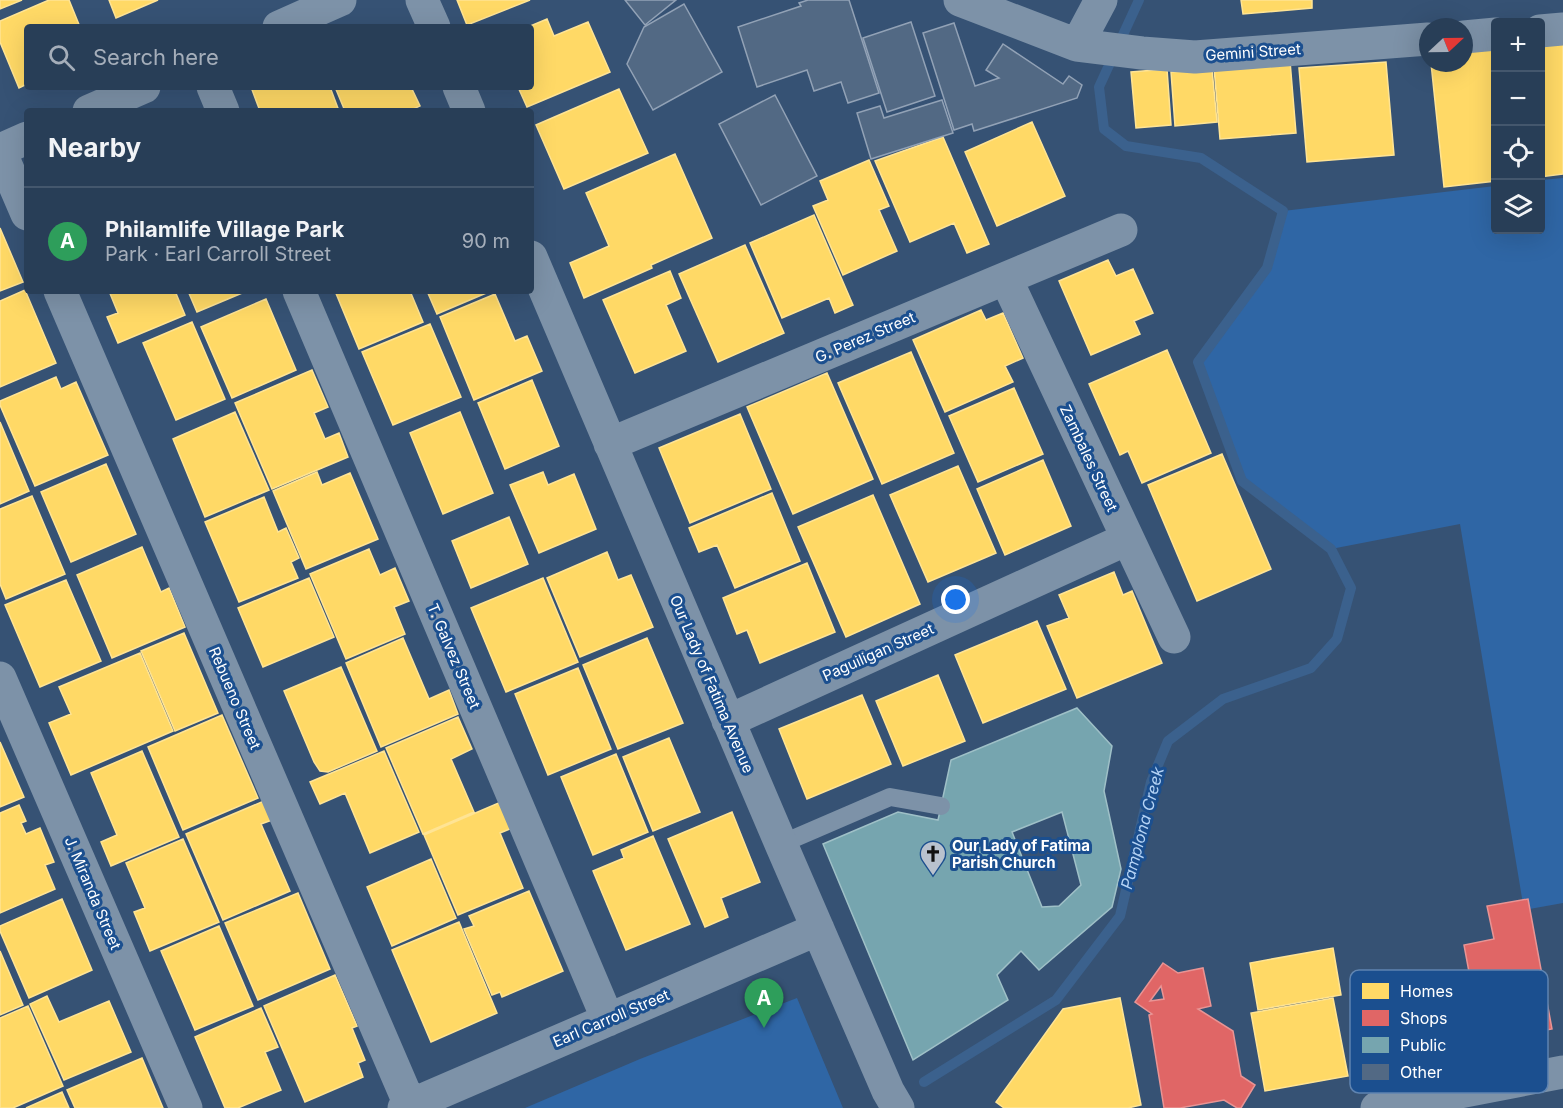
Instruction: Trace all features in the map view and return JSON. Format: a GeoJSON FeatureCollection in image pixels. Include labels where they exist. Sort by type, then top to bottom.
{"type":"FeatureCollection","features":[{"type":"Feature","properties":{"kind":"street"},"geometry":{"type":"LineString","coordinates":[[286,24],[340,0]]}},
{"type":"Feature","properties":{"kind":"street"},"geometry":{"type":"LineString","coordinates":[[422,0],[433,24]]}},
{"type":"Feature","properties":{"kind":"street","name":"Gemini Street"},"geometry":{"type":"LineString","coordinates":[[960,0],[1091,46],[1142,53],[1195,57],[1419,40]]}},
{"type":"Feature","properties":{"kind":"street"},"geometry":{"type":"LineString","coordinates":[[1091,46],[1101,0]]}},
{"type":"Feature","properties":{"kind":"street"},"geometry":{"type":"LineString","coordinates":[[1545,31],[1563,29]]}},
{"type":"Feature","properties":{"kind":"street"},"geometry":{"type":"LineString","coordinates":[[1473,36],[1491,34]]}},
{"type":"Feature","properties":{"kind":"street"},"geometry":{"type":"LineString","coordinates":[[96,108],[137,90]]}},
{"type":"Feature","properties":{"kind":"street"},"geometry":{"type":"LineString","coordinates":[[214,90],[222,108]]}},
{"type":"Feature","properties":{"kind":"street"},"geometry":{"type":"LineString","coordinates":[[460,90],[468,108]]}},
{"type":"Feature","properties":{"kind":"street"},"geometry":{"type":"LineString","coordinates":[[24,139],[0,151],[24,207]]}},
{"type":"Feature","properties":{"kind":"street","name":"G. Perez Street"},"geometry":{"type":"LineString","coordinates":[[610,444],[1121,230]]}},
{"type":"Feature","properties":{"kind":"street","name":"Our Lady of Fatima Avenue"},"geometry":{"type":"LineString","coordinates":[[534,264],[781,844],[888,1091],[898,1108]]}},
{"type":"Feature","properties":{"kind":"street","name":"Zambales Street"},"geometry":{"type":"LineString","coordinates":[[1006,279],[1174,637]]}},
{"type":"Feature","properties":{"kind":"street","name":"Rebueno Street"},"geometry":{"type":"LineString","coordinates":[[61,294],[407,1107]]}},
{"type":"Feature","properties":{"kind":"street","name":"T. Galvez Street"},"geometry":{"type":"LineString","coordinates":[[300,294],[608,1020]]}},
{"type":"Feature","properties":{"kind":"street","name":"Paguiligan Street"},"geometry":{"type":"LineString","coordinates":[[728,721],[1127,539]]}},
{"type":"Feature","properties":{"kind":"street","name":"J. Miranda Street"},"geometry":{"type":"LineString","coordinates":[[0,678],[186,1108]]}},
{"type":"Feature","properties":{"kind":"street","name":"Earl Carroll Street"},"geometry":{"type":"LineString","coordinates":[[407,1107],[818,929]]}},
{"type":"Feature","properties":{"kind":"street"},"geometry":{"type":"LineString","coordinates":[[1548,1075],[1563,1072]]}},
{"type":"Feature","properties":{"kind":"street"},"geometry":{"type":"LineString","coordinates":[[1377,1108],[1454,1093]]}},
{"type":"Feature","properties":{"kind":"lane"},"geometry":{"type":"LineString","coordinates":[[781,844],[890,797],[941,806]]}},
{"type":"Feature","properties":{"kind":"shaded area"},"geometry":{"type":"Polygon","coordinates":[[[1563,178],[1563,903],[1524,910],[1460,524],[1331,549],[1242,481],[1198,362],[1267,268],[1283,211],[1491,186],[1491,234],[1545,234],[1545,180],[1563,178]]]}},
{"type":"Feature","properties":{"kind":"shaded area"},"geometry":{"type":"Polygon","coordinates":[[[797,998],[843,1108],[525,1108],[640,1059],[797,998]]]}},
{"type":"Feature","properties":{"kind":"building: Homes"},"geometry":{"type":"Polygon","coordinates":[[[0,0],[22,0],[0,9],[0,0]]]}},
{"type":"Feature","properties":{"kind":"building: Homes"},"geometry":{"type":"Polygon","coordinates":[[[49,0],[69,0],[79,24],[24,24],[24,86],[19,88],[0,42],[0,21],[49,0]]]}},
{"type":"Feature","properties":{"kind":"building: Homes"},"geometry":{"type":"Polygon","coordinates":[[[109,0],[158,0],[116,18],[109,0]]]}},
{"type":"Feature","properties":{"kind":"building: Homes"},"geometry":{"type":"Polygon","coordinates":[[[457,0],[530,0],[470,24],[467,24],[457,0]]]}},
{"type":"Feature","properties":{"kind":"building: Homes"},"geometry":{"type":"Polygon","coordinates":[[[1241,0],[1312,0],[1312,8],[1243,14],[1241,0]]]}},
{"type":"Feature","properties":{"kind":"building: Homes"},"geometry":{"type":"Polygon","coordinates":[[[547,19],[554,36],[588,22],[610,72],[527,107],[519,90],[534,90],[534,24],[547,19]]]}},
{"type":"Feature","properties":{"kind":"building: Homes"},"geometry":{"type":"Polygon","coordinates":[[[1563,35],[1563,174],[1545,176],[1545,72],[1545,37],[1563,35]]]}},
{"type":"Feature","properties":{"kind":"building: Homes"},"geometry":{"type":"Polygon","coordinates":[[[1491,42],[1491,182],[1444,187],[1432,72],[1473,72],[1473,44],[1491,42]]]}},
{"type":"Feature","properties":{"kind":"building: Homes"},"geometry":{"type":"Polygon","coordinates":[[[1290,61],[1296,133],[1220,139],[1214,67],[1290,61]]]}},
{"type":"Feature","properties":{"kind":"building: Homes"},"geometry":{"type":"Polygon","coordinates":[[[1386,62],[1394,155],[1307,162],[1299,68],[1386,62]]]}},
{"type":"Feature","properties":{"kind":"building: Homes"},"geometry":{"type":"Polygon","coordinates":[[[1167,69],[1171,125],[1136,128],[1131,72],[1167,69]]]}},
{"type":"Feature","properties":{"kind":"building: Homes"},"geometry":{"type":"Polygon","coordinates":[[[1212,69],[1217,122],[1175,126],[1171,72],[1212,69]]]}},
{"type":"Feature","properties":{"kind":"building: Homes"},"geometry":{"type":"Polygon","coordinates":[[[619,89],[648,153],[564,189],[536,125],[619,89]]]}},
{"type":"Feature","properties":{"kind":"building: Homes"},"geometry":{"type":"Polygon","coordinates":[[[252,90],[331,90],[338,108],[259,108],[252,90]]]}},
{"type":"Feature","properties":{"kind":"building: Homes"},"geometry":{"type":"Polygon","coordinates":[[[336,90],[412,90],[420,106],[416,108],[344,108],[336,90]]]}},
{"type":"Feature","properties":{"kind":"building: Homes"},"geometry":{"type":"Polygon","coordinates":[[[1032,122],[1065,196],[997,226],[965,152],[1032,122]]]}},
{"type":"Feature","properties":{"kind":"building: Homes"},"geometry":{"type":"Polygon","coordinates":[[[943,137],[989,244],[967,253],[954,223],[910,242],[875,161],[943,137]]]}},
{"type":"Feature","properties":{"kind":"building: Homes"},"geometry":{"type":"Polygon","coordinates":[[[675,154],[712,238],[584,298],[570,263],[609,246],[586,193],[675,154]]]}},
{"type":"Feature","properties":{"kind":"building: Homes"},"geometry":{"type":"Polygon","coordinates":[[[869,160],[889,206],[879,210],[897,251],[843,275],[813,206],[828,200],[820,181],[869,160]]]}},
{"type":"Feature","properties":{"kind":"building: Homes"},"geometry":{"type":"Polygon","coordinates":[[[814,215],[853,305],[835,313],[829,298],[782,318],[750,243],[814,215]]]}},
{"type":"Feature","properties":{"kind":"building: Homes"},"geometry":{"type":"Polygon","coordinates":[[[0,228],[23,282],[0,291],[0,228]]]}},
{"type":"Feature","properties":{"kind":"building: Homes"},"geometry":{"type":"Polygon","coordinates":[[[745,245],[784,333],[718,362],[679,274],[745,245]]]}},
{"type":"Feature","properties":{"kind":"building: Homes"},"geometry":{"type":"Polygon","coordinates":[[[1108,260],[1116,276],[1133,269],[1153,313],[1134,321],[1140,334],[1091,355],[1059,281],[1108,260]]]}},
{"type":"Feature","properties":{"kind":"building: Homes"},"geometry":{"type":"Polygon","coordinates":[[[670,271],[681,298],[666,305],[686,351],[635,373],[603,300],[670,271]]]}},
{"type":"Feature","properties":{"kind":"building: Homes"},"geometry":{"type":"Polygon","coordinates":[[[24,290],[56,363],[0,387],[0,301],[24,290]]]}},
{"type":"Feature","properties":{"kind":"building: Homes"},"geometry":{"type":"Polygon","coordinates":[[[110,294],[176,294],[185,315],[118,343],[107,317],[118,313],[110,294]]]}},
{"type":"Feature","properties":{"kind":"building: Homes"},"geometry":{"type":"Polygon","coordinates":[[[189,294],[240,294],[197,312],[189,294]]]}},
{"type":"Feature","properties":{"kind":"building: Homes"},"geometry":{"type":"Polygon","coordinates":[[[336,294],[411,294],[423,322],[359,349],[336,294]]]}},
{"type":"Feature","properties":{"kind":"building: Homes"},"geometry":{"type":"Polygon","coordinates":[[[428,294],[484,294],[437,314],[428,294]]]}},
{"type":"Feature","properties":{"kind":"building: Homes"},"geometry":{"type":"Polygon","coordinates":[[[495,294],[515,341],[527,336],[542,371],[474,400],[440,317],[495,294]]]}},
{"type":"Feature","properties":{"kind":"building: Homes"},"geometry":{"type":"Polygon","coordinates":[[[266,299],[296,370],[232,398],[201,327],[266,299]]]}},
{"type":"Feature","properties":{"kind":"building: Homes"},"geometry":{"type":"Polygon","coordinates":[[[981,310],[986,320],[1003,313],[1023,358],[1005,366],[1013,382],[945,412],[913,340],[981,310]]]}},
{"type":"Feature","properties":{"kind":"building: Homes"},"geometry":{"type":"Polygon","coordinates":[[[192,322],[225,399],[176,420],[143,343],[192,322]]]}},
{"type":"Feature","properties":{"kind":"building: Homes"},"geometry":{"type":"Polygon","coordinates":[[[430,324],[461,397],[393,425],[362,352],[430,324]]]}},
{"type":"Feature","properties":{"kind":"building: Homes"},"geometry":{"type":"Polygon","coordinates":[[[1167,350],[1211,453],[1142,483],[1128,451],[1120,455],[1089,384],[1167,350]]]}},
{"type":"Feature","properties":{"kind":"building: Homes"},"geometry":{"type":"Polygon","coordinates":[[[911,352],[954,453],[882,484],[838,383],[911,352]]]}},
{"type":"Feature","properties":{"kind":"building: Homes"},"geometry":{"type":"Polygon","coordinates":[[[312,370],[328,407],[314,413],[325,439],[339,433],[348,457],[272,489],[235,403],[312,370]]]}},
{"type":"Feature","properties":{"kind":"building: Homes"},"geometry":{"type":"Polygon","coordinates":[[[827,373],[873,479],[793,514],[747,407],[827,373]]]}},
{"type":"Feature","properties":{"kind":"building: Homes"},"geometry":{"type":"Polygon","coordinates":[[[56,377],[61,389],[76,382],[108,455],[35,486],[0,401],[56,377]]]}},
{"type":"Feature","properties":{"kind":"building: Homes"},"geometry":{"type":"Polygon","coordinates":[[[532,380],[559,446],[505,469],[478,403],[532,380]]]}},
{"type":"Feature","properties":{"kind":"building: Homes"},"geometry":{"type":"Polygon","coordinates":[[[1014,388],[1043,454],[978,482],[949,416],[1014,388]]]}},
{"type":"Feature","properties":{"kind":"building: Homes"},"geometry":{"type":"Polygon","coordinates":[[[235,412],[269,490],[205,517],[173,439],[235,412]]]}},
{"type":"Feature","properties":{"kind":"building: Homes"},"geometry":{"type":"Polygon","coordinates":[[[460,412],[493,493],[443,514],[410,433],[460,412]]]}},
{"type":"Feature","properties":{"kind":"building: Homes"},"geometry":{"type":"Polygon","coordinates":[[[740,414],[771,489],[690,523],[659,448],[740,414]]]}},
{"type":"Feature","properties":{"kind":"building: Homes"},"geometry":{"type":"Polygon","coordinates":[[[0,422],[29,491],[0,504],[0,422]]]}},
{"type":"Feature","properties":{"kind":"building: Homes"},"geometry":{"type":"Polygon","coordinates":[[[1222,454],[1271,569],[1197,601],[1148,485],[1222,454]]]}},
{"type":"Feature","properties":{"kind":"building: Homes"},"geometry":{"type":"Polygon","coordinates":[[[1043,460],[1071,526],[1005,555],[977,489],[1043,460]]]}},
{"type":"Feature","properties":{"kind":"building: Homes"},"geometry":{"type":"Polygon","coordinates":[[[106,464],[136,534],[71,562],[41,492],[106,464]]]}},
{"type":"Feature","properties":{"kind":"building: Homes"},"geometry":{"type":"Polygon","coordinates":[[[958,466],[996,553],[928,582],[890,495],[958,466]]]}},
{"type":"Feature","properties":{"kind":"building: Homes"},"geometry":{"type":"Polygon","coordinates":[[[317,472],[322,485],[350,473],[378,539],[306,569],[273,491],[317,472]]]}},
{"type":"Feature","properties":{"kind":"building: Homes"},"geometry":{"type":"Polygon","coordinates":[[[543,472],[548,485],[574,474],[596,529],[539,553],[510,485],[543,472]]]}},
{"type":"Feature","properties":{"kind":"building: Homes"},"geometry":{"type":"Polygon","coordinates":[[[772,493],[800,561],[735,588],[717,545],[699,552],[689,528],[772,493]]]}},
{"type":"Feature","properties":{"kind":"building: Homes"},"geometry":{"type":"Polygon","coordinates":[[[873,495],[920,604],[846,637],[798,527],[873,495]]]}},
{"type":"Feature","properties":{"kind":"building: Homes"},"geometry":{"type":"Polygon","coordinates":[[[32,496],[65,574],[6,599],[0,584],[0,509],[32,496]]]}},
{"type":"Feature","properties":{"kind":"building: Homes"},"geometry":{"type":"Polygon","coordinates":[[[264,497],[278,532],[286,528],[299,558],[291,562],[298,578],[239,602],[205,522],[264,497]]]}},
{"type":"Feature","properties":{"kind":"building: Homes"},"geometry":{"type":"Polygon","coordinates":[[[509,517],[528,564],[471,588],[452,541],[509,517]]]}},
{"type":"Feature","properties":{"kind":"building: Homes"},"geometry":{"type":"Polygon","coordinates":[[[142,547],[161,592],[169,588],[185,627],[112,658],[77,575],[142,547]]]}},
{"type":"Feature","properties":{"kind":"building: Homes"},"geometry":{"type":"Polygon","coordinates":[[[369,549],[380,575],[395,568],[409,601],[394,607],[405,634],[346,659],[310,574],[369,549]]]}},
{"type":"Feature","properties":{"kind":"building: Homes"},"geometry":{"type":"Polygon","coordinates":[[[607,552],[618,580],[631,575],[653,627],[580,657],[547,578],[607,552]]]}},
{"type":"Feature","properties":{"kind":"building: Homes"},"geometry":{"type":"Polygon","coordinates":[[[807,563],[835,632],[760,663],[747,630],[737,634],[723,598],[807,563]]]}},
{"type":"Feature","properties":{"kind":"building: Homes"},"geometry":{"type":"Polygon","coordinates":[[[1114,572],[1123,595],[1132,591],[1162,663],[1077,698],[1047,626],[1069,618],[1059,595],[1114,572]]]}},
{"type":"Feature","properties":{"kind":"building: Homes"},"geometry":{"type":"Polygon","coordinates":[[[309,578],[334,637],[263,667],[238,608],[309,578]]]}},
{"type":"Feature","properties":{"kind":"building: Homes"},"geometry":{"type":"Polygon","coordinates":[[[543,578],[578,662],[506,692],[471,608],[543,578]]]}},
{"type":"Feature","properties":{"kind":"building: Homes"},"geometry":{"type":"Polygon","coordinates":[[[66,580],[101,661],[40,687],[5,605],[66,580]]]}},
{"type":"Feature","properties":{"kind":"building: Homes"},"geometry":{"type":"Polygon","coordinates":[[[1037,621],[1066,689],[983,723],[955,655],[1037,621]]]}},
{"type":"Feature","properties":{"kind":"building: Homes"},"geometry":{"type":"Polygon","coordinates":[[[184,633],[218,713],[175,731],[141,651],[184,633]]]}},
{"type":"Feature","properties":{"kind":"building: Homes"},"geometry":{"type":"Polygon","coordinates":[[[403,638],[429,699],[449,690],[458,714],[381,747],[346,663],[403,638]]]}},
{"type":"Feature","properties":{"kind":"building: Homes"},"geometry":{"type":"Polygon","coordinates":[[[647,638],[683,723],[618,749],[583,665],[647,638]]]}},
{"type":"Feature","properties":{"kind":"building: Homes"},"geometry":{"type":"Polygon","coordinates":[[[140,653],[173,731],[71,775],[49,723],[71,714],[59,687],[140,653]]]}},
{"type":"Feature","properties":{"kind":"building: Homes"},"geometry":{"type":"Polygon","coordinates":[[[341,667],[377,751],[328,772],[320,771],[284,691],[341,667]]]}},
{"type":"Feature","properties":{"kind":"building: Homes"},"geometry":{"type":"Polygon","coordinates":[[[578,668],[611,749],[548,775],[515,694],[578,668]]]}},
{"type":"Feature","properties":{"kind":"building: Homes"},"geometry":{"type":"Polygon","coordinates":[[[938,675],[965,741],[903,766],[876,701],[938,675]]]}},
{"type":"Feature","properties":{"kind":"building: Homes"},"geometry":{"type":"Polygon","coordinates":[[[862,695],[891,764],[807,799],[779,729],[862,695]]]}},
{"type":"Feature","properties":{"kind":"building: Homes"},"geometry":{"type":"Polygon","coordinates":[[[222,715],[258,798],[183,830],[148,747],[222,715]]]}},
{"type":"Feature","properties":{"kind":"building: Homes"},"geometry":{"type":"Polygon","coordinates":[[[458,717],[472,749],[451,759],[474,812],[423,834],[386,748],[458,717]]]}},
{"type":"Feature","properties":{"kind":"building: Homes"},"geometry":{"type":"Polygon","coordinates":[[[669,738],[700,812],[653,831],[623,757],[669,738]]]}},
{"type":"Feature","properties":{"kind":"building: Homes"},"geometry":{"type":"Polygon","coordinates":[[[0,742],[24,797],[0,807],[0,742]]]}},
{"type":"Feature","properties":{"kind":"building: Homes"},"geometry":{"type":"Polygon","coordinates":[[[142,751],[179,837],[111,866],[101,842],[117,835],[91,773],[142,751]]]}},
{"type":"Feature","properties":{"kind":"building: Homes"},"geometry":{"type":"Polygon","coordinates":[[[384,751],[419,832],[370,853],[345,793],[320,804],[310,782],[384,751]]]}},
{"type":"Feature","properties":{"kind":"building: Homes"},"geometry":{"type":"Polygon","coordinates":[[[616,754],[648,832],[593,855],[561,777],[616,754]]]}},
{"type":"Feature","properties":{"kind":"building: Homes"},"geometry":{"type":"Polygon","coordinates":[[[264,801],[272,820],[261,824],[290,891],[223,920],[186,834],[264,801]]]}},
{"type":"Feature","properties":{"kind":"building: Homes"},"geometry":{"type":"Polygon","coordinates":[[[501,802],[512,828],[500,833],[523,888],[458,915],[424,835],[501,802]]]}},
{"type":"Feature","properties":{"kind":"building: Homes"},"geometry":{"type":"Polygon","coordinates":[[[19,805],[26,821],[21,823],[26,834],[40,828],[54,862],[45,865],[55,889],[0,913],[0,813],[19,805]]]}},
{"type":"Feature","properties":{"kind":"building: Homes"},"geometry":{"type":"Polygon","coordinates":[[[732,812],[760,882],[721,898],[728,917],[705,927],[668,839],[732,812]]]}},
{"type":"Feature","properties":{"kind":"building: Homes"},"geometry":{"type":"Polygon","coordinates":[[[653,836],[690,924],[626,950],[593,871],[624,858],[621,850],[653,836]]]}},
{"type":"Feature","properties":{"kind":"building: Homes"},"geometry":{"type":"Polygon","coordinates":[[[183,839],[219,922],[150,951],[134,912],[145,908],[126,863],[183,839]]]}},
{"type":"Feature","properties":{"kind":"building: Homes"},"geometry":{"type":"Polygon","coordinates":[[[431,859],[456,918],[392,946],[367,887],[431,859]]]}},
{"type":"Feature","properties":{"kind":"building: Homes"},"geometry":{"type":"Polygon","coordinates":[[[529,891],[563,971],[502,997],[500,992],[492,995],[464,929],[474,926],[469,916],[529,891]]]}},
{"type":"Feature","properties":{"kind":"building: Homes"},"geometry":{"type":"Polygon","coordinates":[[[298,893],[330,969],[258,1000],[225,923],[298,893]]]}},
{"type":"Feature","properties":{"kind":"building: Homes"},"geometry":{"type":"Polygon","coordinates":[[[62,899],[92,970],[29,998],[0,931],[0,926],[62,899]]]}},
{"type":"Feature","properties":{"kind":"building: Homes"},"geometry":{"type":"Polygon","coordinates":[[[459,922],[497,1013],[431,1042],[392,950],[459,922]]]}},
{"type":"Feature","properties":{"kind":"building: Homes"},"geometry":{"type":"Polygon","coordinates":[[[219,926],[253,1006],[195,1030],[161,951],[219,926]]]}},
{"type":"Feature","properties":{"kind":"building: Homes"},"geometry":{"type":"Polygon","coordinates":[[[1333,948],[1341,995],[1258,1010],[1250,963],[1333,948]]]}},
{"type":"Feature","properties":{"kind":"building: Homes"},"geometry":{"type":"Polygon","coordinates":[[[0,951],[23,1005],[0,1015],[0,951]]]}},
{"type":"Feature","properties":{"kind":"building: Homes"},"geometry":{"type":"Polygon","coordinates":[[[335,975],[357,1026],[352,1028],[365,1060],[358,1063],[363,1077],[305,1102],[264,1006],[335,975]]]}},
{"type":"Feature","properties":{"kind":"building: Homes"},"geometry":{"type":"Polygon","coordinates":[[[47,996],[59,1022],[109,1001],[131,1052],[64,1080],[30,1004],[47,996]]]}},
{"type":"Feature","properties":{"kind":"building: Homes"},"geometry":{"type":"Polygon","coordinates":[[[1120,998],[1141,1105],[1128,1108],[1004,1108],[996,1102],[1063,1009],[1120,998]]]}},
{"type":"Feature","properties":{"kind":"building: Homes"},"geometry":{"type":"Polygon","coordinates":[[[1333,998],[1348,1076],[1265,1091],[1251,1013],[1333,998]]]}},
{"type":"Feature","properties":{"kind":"building: Homes"},"geometry":{"type":"Polygon","coordinates":[[[28,1006],[63,1086],[13,1108],[0,1108],[0,1018],[28,1006]]]}},
{"type":"Feature","properties":{"kind":"building: Homes"},"geometry":{"type":"Polygon","coordinates":[[[261,1008],[278,1047],[265,1052],[281,1090],[238,1108],[225,1108],[195,1037],[261,1008]]]}},
{"type":"Feature","properties":{"kind":"building: Homes"},"geometry":{"type":"Polygon","coordinates":[[[142,1058],[163,1108],[75,1108],[67,1090],[142,1058]]]}},
{"type":"Feature","properties":{"kind":"building: Homes"},"geometry":{"type":"Polygon","coordinates":[[[62,1092],[69,1108],[26,1108],[62,1092]]]}},
{"type":"Feature","properties":{"kind":"building: Shops"},"geometry":{"type":"Polygon","coordinates":[[[1528,899],[1541,970],[1469,970],[1464,945],[1494,939],[1487,906],[1528,899]]]}},
{"type":"Feature","properties":{"kind":"building: Shops"},"geometry":{"type":"Polygon","coordinates":[[[1163,963],[1178,973],[1203,968],[1211,1006],[1198,1009],[1233,1031],[1241,1076],[1255,1085],[1241,1108],[1224,1100],[1180,1108],[1164,1108],[1149,1015],[1152,1014],[1135,1002],[1163,963]],[[1161,986],[1150,1001],[1164,999],[1161,986]]]}},
{"type":"Feature","properties":{"kind":"building: Shops"},"geometry":{"type":"Polygon","coordinates":[[[1548,1007],[1552,1029],[1548,1030],[1548,1007]]]}},
{"type":"Feature","properties":{"kind":"building: Public","name":"Our Lady of Fatima Parish Church"},"geometry":{"type":"Polygon","coordinates":[[[1077,708],[1112,746],[1104,791],[1121,869],[1112,907],[1039,970],[1021,951],[997,975],[1008,1000],[913,1060],[823,844],[898,812],[938,820],[951,760],[1077,708]],[[1062,812],[1012,832],[1042,907],[1059,906],[1081,885],[1062,812]]]}},
{"type":"Feature","properties":{"kind":"building: Other"},"geometry":{"type":"Polygon","coordinates":[[[625,0],[676,0],[645,25],[625,0]]]}},
{"type":"Feature","properties":{"kind":"building: Other"},"geometry":{"type":"Polygon","coordinates":[[[808,0],[849,0],[879,93],[848,103],[841,82],[814,91],[807,70],[757,87],[738,27],[801,6],[799,3],[808,0]]]}},
{"type":"Feature","properties":{"kind":"building: Other"},"geometry":{"type":"Polygon","coordinates":[[[684,4],[722,72],[653,110],[627,64],[644,27],[684,4]]]}},
{"type":"Feature","properties":{"kind":"building: Other"},"geometry":{"type":"Polygon","coordinates":[[[911,22],[935,96],[887,112],[863,38],[911,22]]]}},
{"type":"Feature","properties":{"kind":"building: Other"},"geometry":{"type":"Polygon","coordinates":[[[954,23],[975,86],[999,78],[986,70],[1003,44],[1063,84],[1069,76],[1082,85],[1077,98],[974,131],[972,124],[954,130],[923,33],[954,23]]]}},
{"type":"Feature","properties":{"kind":"building: Other"},"geometry":{"type":"Polygon","coordinates":[[[775,95],[817,176],[761,205],[719,124],[775,95]]]}},
{"type":"Feature","properties":{"kind":"building: Other"},"geometry":{"type":"Polygon","coordinates":[[[942,100],[953,133],[871,159],[857,113],[880,106],[884,118],[942,100]]]}},
{"type":"Feature","properties":{"kind":"waterway","name":"Pamplona Creek"},"geometry":{"type":"LineString","coordinates":[[924,1082],[1056,1000],[1120,916],[1151,782],[1168,741],[1223,699],[1311,668],[1337,639],[1351,588],[1331,549],[1242,481],[1198,362],[1267,268],[1283,211],[1201,158],[1126,146],[1104,129],[1099,87],[1139,0]]}},
{"type":"Feature","properties":{"kind":"place","name":"Our Lady of Fatima Parish Church"},"geometry":{"type":"Point","coordinates":[933,877]}},
{"type":"Feature","properties":{"kind":"place","name":"Philamlife Village Park"},"geometry":{"type":"Point","coordinates":[764,1028]}}]}
